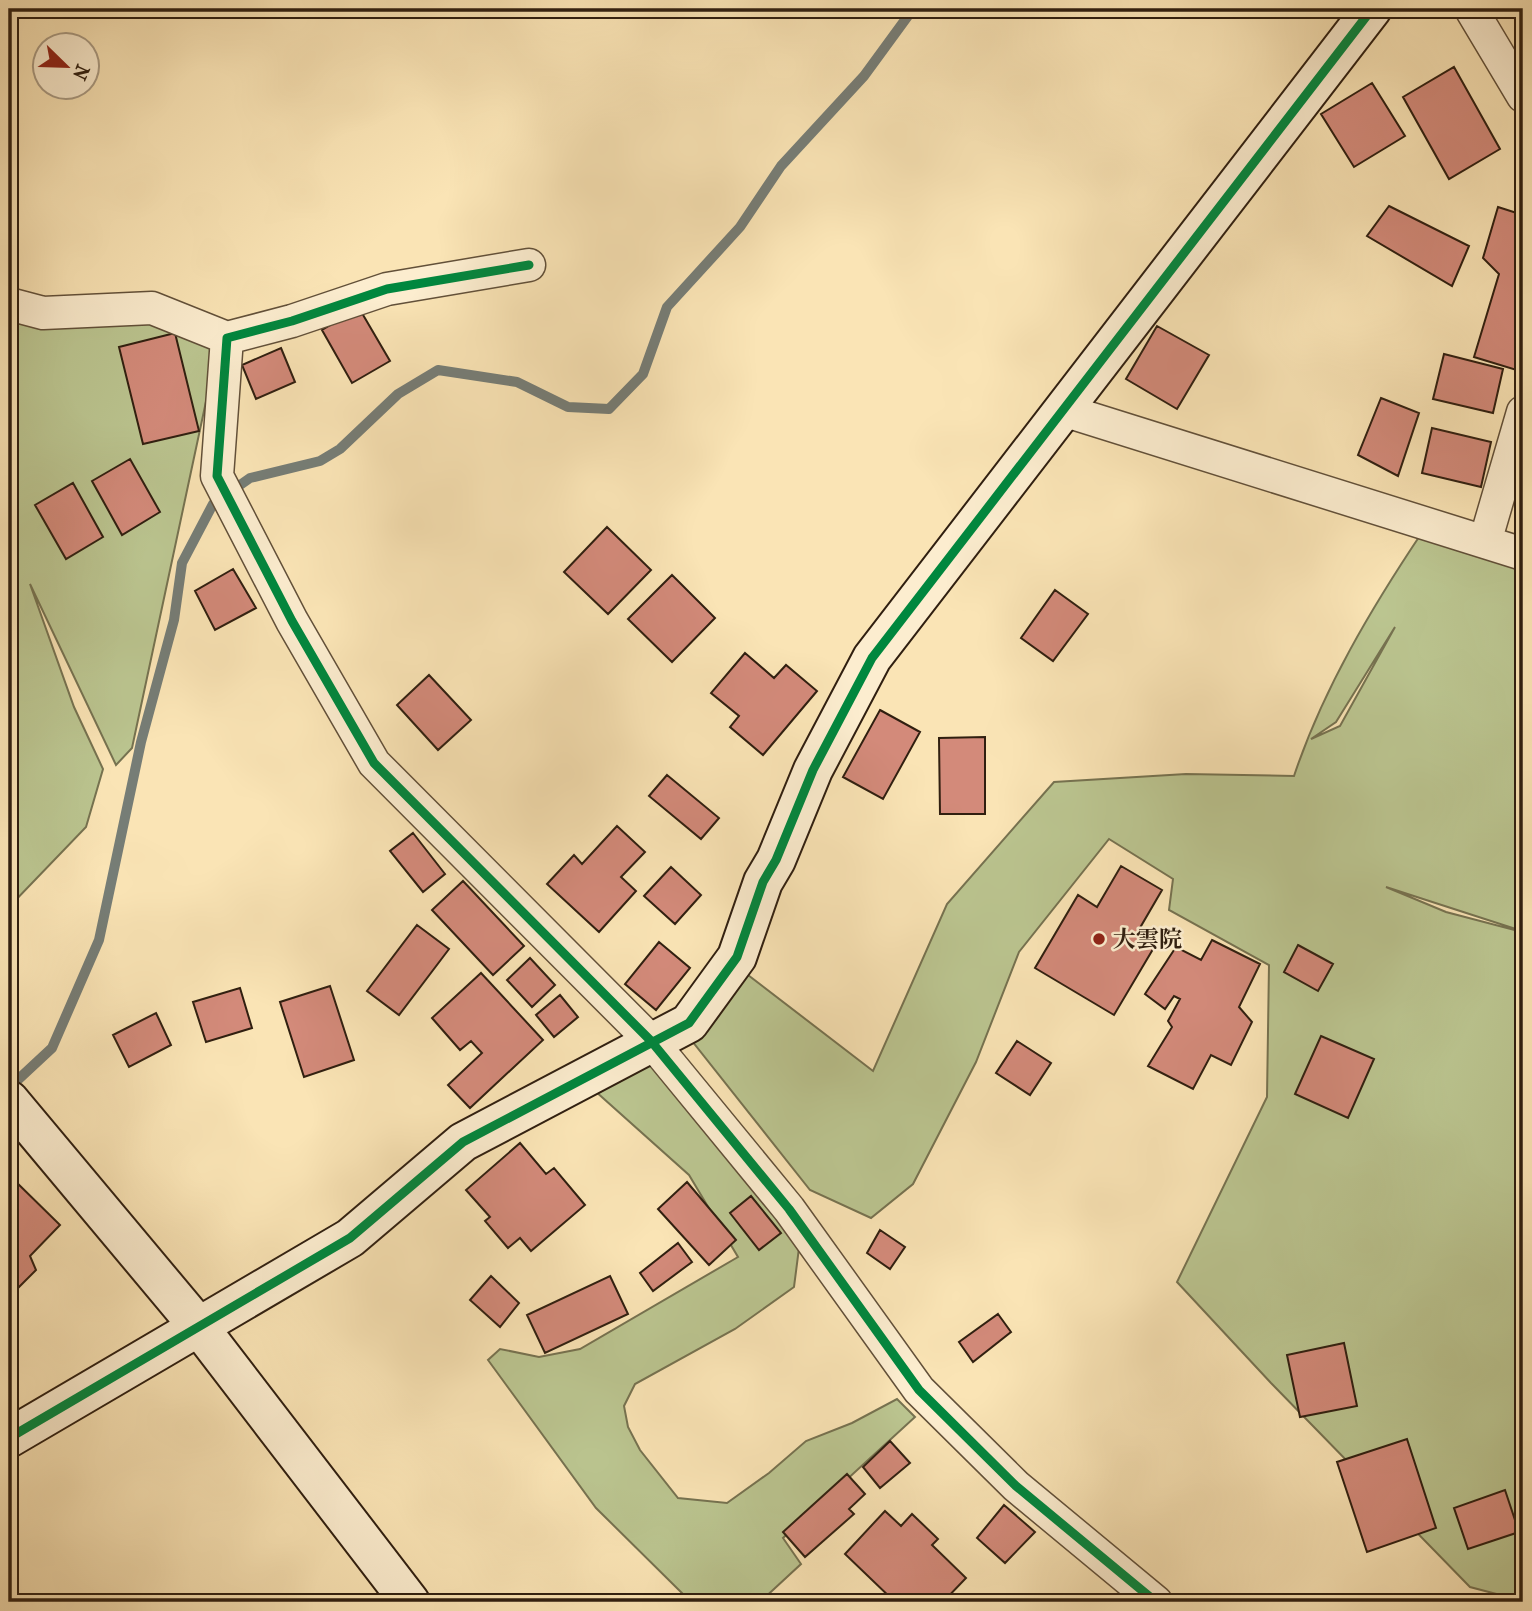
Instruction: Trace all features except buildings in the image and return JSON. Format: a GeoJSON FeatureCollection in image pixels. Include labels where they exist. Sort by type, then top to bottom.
{"type":"FeatureCollection","features":[{"type":"Feature","properties":{"kind":"street"},"geometry":{"type":"LineString","coordinates":[[9,1438],[350,1238],[463,1142],[689,1023],[737,957],[763,882],[776,860],[813,770],[872,658],[1372,9]]}},
{"type":"Feature","properties":{"kind":"street"},"geometry":{"type":"LineString","coordinates":[[1471,9],[1523,96]]}},
{"type":"Feature","properties":{"kind":"street"},"geometry":{"type":"LineString","coordinates":[[9,304],[43,313],[152,308],[227,338],[292,321],[387,289],[529,265]]}},
{"type":"Feature","properties":{"kind":"street"},"geometry":{"type":"LineString","coordinates":[[227,338],[217,476],[238,521],[374,763],[651,1041],[789,1209],[919,1390],[1016,1486],[1156,1602]]}},
{"type":"Feature","properties":{"kind":"street"},"geometry":{"type":"LineString","coordinates":[[1063,410],[1523,554]]}},
{"type":"Feature","properties":{"kind":"street"},"geometry":{"type":"LineString","coordinates":[[1485,542],[1523,412]]}},
{"type":"Feature","properties":{"kind":"street"},"geometry":{"type":"LineString","coordinates":[[9,1100],[199,1327],[410,1602]]}},
{"type":"Feature","properties":{"kind":"green space"},"geometry":{"type":"Polygon","coordinates":[[[9,302],[126,309],[220,336],[132,748],[116,765],[30,584],[74,707],[103,769],[86,827],[9,907],[9,584],[17,579],[9,582],[9,302]]]}},
{"type":"Feature","properties":{"kind":"green space"},"geometry":{"type":"Polygon","coordinates":[[[1423,531],[1523,553],[1523,1601],[1470,1587],[1271,1383],[1177,1282],[1267,1097],[1269,965],[1169,910],[1173,879],[1109,839],[1019,952],[976,1062],[913,1184],[871,1218],[810,1190],[681,1027],[735,965],[873,1071],[947,904],[1054,782],[1186,774],[1294,776],[1334,680],[1367,619],[1423,531]],[[1395,627],[1336,722],[1311,739],[1340,726],[1395,627]],[[1386,887],[1446,912],[1522,932],[1522,931],[1386,887]]]}},
{"type":"Feature","properties":{"kind":"green space"},"geometry":{"type":"Polygon","coordinates":[[[665,1058],[799,1248],[794,1287],[735,1329],[635,1384],[624,1406],[628,1427],[640,1450],[678,1498],[727,1503],[769,1473],[806,1441],[852,1423],[897,1399],[915,1417],[783,1538],[801,1564],[760,1602],[691,1602],[596,1508],[488,1360],[500,1349],[539,1357],[580,1349],[738,1257],[689,1175],[594,1090],[665,1058]]]}},
{"type":"Feature","properties":{"kind":"waterway"},"geometry":{"type":"LineString","coordinates":[[9,1088],[52,1048],[99,940],[141,742],[174,620],[182,563],[213,504],[250,478],[320,461],[340,449],[398,394],[438,370],[517,382],[568,407],[609,409],[643,374],[667,307],[740,227],[781,166],[864,76],[913,9]]}},
{"type":"Feature","properties":{"kind":"cycle path"},"geometry":{"type":"LineString","coordinates":[[9,1438],[350,1238],[463,1142],[689,1023],[737,957],[763,882],[776,860],[813,770],[872,658],[1372,9]]}},
{"type":"Feature","properties":{"kind":"cycle path"},"geometry":{"type":"LineString","coordinates":[[529,265],[387,289],[292,321],[227,338],[217,476],[292,621],[374,763],[651,1041],[789,1209],[919,1390],[1016,1486],[1156,1602]]}},
{"type":"Feature","properties":{"kind":"place","name":"大雲院"},"geometry":{"type":"Point","coordinates":[1099,939]}}]}
